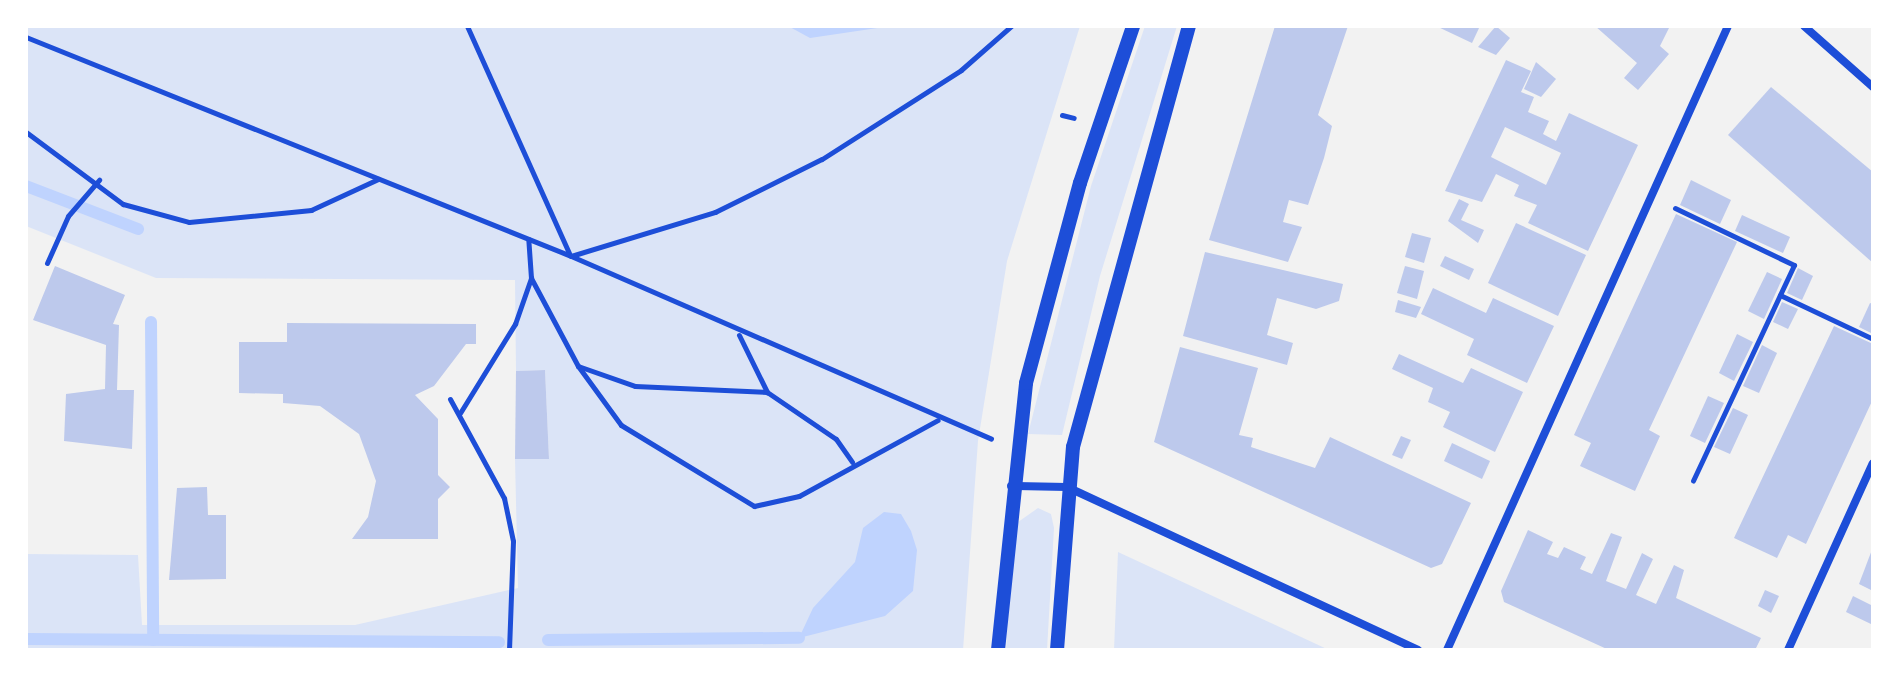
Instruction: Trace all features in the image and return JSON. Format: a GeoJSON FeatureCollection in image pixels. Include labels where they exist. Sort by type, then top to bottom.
{"type":"FeatureCollection","features":[{"type":"Feature","properties":{"kind":"street"},"geometry":{"type":"LineString","coordinates":[[998,650],[1010,486],[1051,291],[1133,26]]}},
{"type":"Feature","properties":{"kind":"street"},"geometry":{"type":"LineString","coordinates":[[1057,650],[1067,487],[1090,369],[1189,26]]}},
{"type":"Feature","properties":{"kind":"street"},"geometry":{"type":"LineString","coordinates":[[1447,650],[1728,26]]}},
{"type":"Feature","properties":{"kind":"street"},"geometry":{"type":"LineString","coordinates":[[1804,26],[1873,87]]}},
{"type":"Feature","properties":{"kind":"street"},"geometry":{"type":"LineString","coordinates":[[1788,650],[1873,463]]}},
{"type":"Feature","properties":{"kind":"street"},"geometry":{"type":"LineString","coordinates":[[1010,486],[1067,487],[1418,650]]}},
{"type":"Feature","properties":{"kind":"path"},"geometry":{"type":"LineString","coordinates":[[467,26],[571,256]]}},
{"type":"Feature","properties":{"kind":"path"},"geometry":{"type":"LineString","coordinates":[[571,256],[715,212],[822,159],[961,70],[1011,26]]}},
{"type":"Feature","properties":{"kind":"path"},"geometry":{"type":"LineString","coordinates":[[26,37],[571,256],[738,334],[985,438]]}},
{"type":"Feature","properties":{"kind":"path"},"geometry":{"type":"LineString","coordinates":[[26,132],[99,180],[123,204],[189,222],[311,210],[379,179]]}},
{"type":"Feature","properties":{"kind":"path"},"geometry":{"type":"LineString","coordinates":[[47,263],[68,216],[99,180]]}},
{"type":"Feature","properties":{"kind":"path"},"geometry":{"type":"LineString","coordinates":[[1652,197],[1794,265],[1693,481]]}},
{"type":"Feature","properties":{"kind":"path"},"geometry":{"type":"LineString","coordinates":[[460,413],[515,324],[531,278],[528,239]]}},
{"type":"Feature","properties":{"kind":"path"},"geometry":{"type":"LineString","coordinates":[[531,278],[578,366],[621,425],[754,506],[799,496],[852,462],[939,420]]}},
{"type":"Feature","properties":{"kind":"path"},"geometry":{"type":"LineString","coordinates":[[1780,295],[1873,339]]}},
{"type":"Feature","properties":{"kind":"path"},"geometry":{"type":"LineString","coordinates":[[738,334],[767,392],[836,439],[852,462]]}},
{"type":"Feature","properties":{"kind":"path"},"geometry":{"type":"LineString","coordinates":[[578,366],[635,386],[767,392]]}},
{"type":"Feature","properties":{"kind":"path"},"geometry":{"type":"LineString","coordinates":[[450,399],[504,498],[513,541],[509,650]]}},
{"type":"Feature","properties":{"kind":"shaded area"},"geometry":{"type":"Polygon","coordinates":[[[26,26],[1080,26],[1007,261],[978,441],[963,650],[26,650],[26,554],[138,555],[142,625],[355,625],[518,588],[515,459],[549,459],[545,370],[516,371],[515,280],[156,278],[26,226],[26,26]]]}},
{"type":"Feature","properties":{"kind":"shaded area"},"geometry":{"type":"Polygon","coordinates":[[[1145,26],[1177,26],[1100,276],[1062,435],[1028,434],[1091,186],[1145,26]]]}},
{"type":"Feature","properties":{"kind":"shaded area"},"geometry":{"type":"Polygon","coordinates":[[[1038,508],[1051,514],[1054,528],[1047,650],[1006,650],[1014,525],[1038,508]]]}},
{"type":"Feature","properties":{"kind":"shaded area"},"geometry":{"type":"Polygon","coordinates":[[[1118,552],[1329,650],[1114,650],[1118,552]]]}},
{"type":"Feature","properties":{"kind":"water"},"geometry":{"type":"Polygon","coordinates":[[[788,26],[891,26],[810,38],[788,26]]]}},
{"type":"Feature","properties":{"kind":"water"},"geometry":{"type":"Polygon","coordinates":[[[884,512],[901,514],[911,531],[917,550],[913,591],[885,616],[799,638],[813,608],[855,562],[863,528],[884,512]]]}},
{"type":"Feature","properties":{"kind":"building"},"geometry":{"type":"Polygon","coordinates":[[[1275,26],[1348,26],[1318,115],[1332,126],[1324,158],[1308,205],[1289,200],[1283,222],[1302,227],[1288,262],[1209,240],[1275,26]]]}},
{"type":"Feature","properties":{"kind":"building"},"geometry":{"type":"Polygon","coordinates":[[[1436,26],[1480,26],[1472,43],[1436,26]]]}},
{"type":"Feature","properties":{"kind":"building"},"geometry":{"type":"Polygon","coordinates":[[[1496,26],[1510,38],[1496,55],[1478,47],[1496,26]]]}},
{"type":"Feature","properties":{"kind":"building"},"geometry":{"type":"Polygon","coordinates":[[[1595,26],[1670,26],[1660,46],[1669,54],[1638,90],[1624,78],[1637,63],[1595,26]]]}},
{"type":"Feature","properties":{"kind":"building"},"geometry":{"type":"Polygon","coordinates":[[[1506,60],[1531,71],[1521,92],[1534,97],[1528,112],[1549,121],[1543,134],[1556,141],[1569,113],[1638,145],[1588,251],[1528,223],[1537,205],[1514,196],[1519,185],[1496,174],[1482,202],[1445,191],[1506,60]],[[1505,127],[1491,157],[1546,185],[1561,153],[1505,127]]]}},
{"type":"Feature","properties":{"kind":"building"},"geometry":{"type":"Polygon","coordinates":[[[1536,62],[1556,79],[1541,97],[1524,89],[1536,62]]]}},
{"type":"Feature","properties":{"kind":"building"},"geometry":{"type":"Polygon","coordinates":[[[1771,87],[1873,172],[1873,263],[1728,135],[1771,87]]]}},
{"type":"Feature","properties":{"kind":"building"},"geometry":{"type":"Polygon","coordinates":[[[1691,180],[1731,200],[1720,224],[1680,205],[1691,180]]]}},
{"type":"Feature","properties":{"kind":"building"},"geometry":{"type":"Polygon","coordinates":[[[1459,199],[1469,204],[1461,220],[1484,230],[1478,243],[1448,221],[1459,199]]]}},
{"type":"Feature","properties":{"kind":"building"},"geometry":{"type":"Polygon","coordinates":[[[1676,214],[1737,242],[1649,430],[1660,436],[1635,491],[1580,466],[1591,443],[1574,435],[1676,214]]]}},
{"type":"Feature","properties":{"kind":"building"},"geometry":{"type":"Polygon","coordinates":[[[1742,215],[1790,237],[1783,253],[1735,231],[1742,215]]]}},
{"type":"Feature","properties":{"kind":"building"},"geometry":{"type":"Polygon","coordinates":[[[1516,223],[1586,255],[1558,316],[1488,283],[1516,223]]]}},
{"type":"Feature","properties":{"kind":"building"},"geometry":{"type":"Polygon","coordinates":[[[1412,233],[1431,238],[1424,263],[1405,257],[1412,233]]]}},
{"type":"Feature","properties":{"kind":"building"},"geometry":{"type":"Polygon","coordinates":[[[1205,252],[1343,284],[1339,301],[1316,309],[1277,298],[1267,335],[1293,343],[1287,365],[1183,336],[1205,252]]]}},
{"type":"Feature","properties":{"kind":"building"},"geometry":{"type":"Polygon","coordinates":[[[1445,256],[1474,269],[1469,280],[1440,266],[1445,256]]]}},
{"type":"Feature","properties":{"kind":"building"},"geometry":{"type":"Polygon","coordinates":[[[55,266],[125,295],[113,324],[119,325],[117,390],[134,390],[132,449],[64,441],[66,394],[105,389],[106,345],[33,320],[55,266]]]}},
{"type":"Feature","properties":{"kind":"building"},"geometry":{"type":"Polygon","coordinates":[[[1405,266],[1424,271],[1417,299],[1397,293],[1405,266]]]}},
{"type":"Feature","properties":{"kind":"building"},"geometry":{"type":"Polygon","coordinates":[[[1798,268],[1813,276],[1802,300],[1787,293],[1798,268]]]}},
{"type":"Feature","properties":{"kind":"building"},"geometry":{"type":"Polygon","coordinates":[[[1767,272],[1782,279],[1764,319],[1748,311],[1767,272]]]}},
{"type":"Feature","properties":{"kind":"building"},"geometry":{"type":"Polygon","coordinates":[[[1433,288],[1486,313],[1493,298],[1554,326],[1527,383],[1467,355],[1474,339],[1421,314],[1433,288]]]}},
{"type":"Feature","properties":{"kind":"building"},"geometry":{"type":"Polygon","coordinates":[[[1398,300],[1421,307],[1416,318],[1395,312],[1398,300]]]}},
{"type":"Feature","properties":{"kind":"building"},"geometry":{"type":"Polygon","coordinates":[[[1782,302],[1798,309],[1788,329],[1773,322],[1782,302]]]}},
{"type":"Feature","properties":{"kind":"building"},"geometry":{"type":"Polygon","coordinates":[[[1870,303],[1873,304],[1873,334],[1859,327],[1870,303]]]}},
{"type":"Feature","properties":{"kind":"building"},"geometry":{"type":"Polygon","coordinates":[[[287,323],[476,324],[476,344],[466,344],[434,386],[415,395],[438,419],[438,475],[450,487],[438,499],[438,539],[352,539],[368,517],[376,481],[359,434],[320,406],[283,403],[283,394],[239,393],[239,342],[287,342],[287,323]]]}},
{"type":"Feature","properties":{"kind":"building"},"geometry":{"type":"Polygon","coordinates":[[[1834,326],[1873,344],[1873,399],[1806,544],[1788,535],[1777,558],[1734,538],[1834,326]]]}},
{"type":"Feature","properties":{"kind":"building"},"geometry":{"type":"Polygon","coordinates":[[[1737,334],[1753,342],[1734,381],[1719,373],[1737,334]]]}},
{"type":"Feature","properties":{"kind":"building"},"geometry":{"type":"Polygon","coordinates":[[[1762,345],[1777,353],[1759,393],[1743,386],[1762,345]]]}},
{"type":"Feature","properties":{"kind":"building"},"geometry":{"type":"Polygon","coordinates":[[[1180,347],[1258,368],[1239,435],[1253,438],[1251,447],[1315,468],[1330,437],[1471,503],[1442,564],[1431,568],[1154,442],[1180,347]]]}},
{"type":"Feature","properties":{"kind":"building"},"geometry":{"type":"Polygon","coordinates":[[[1399,354],[1463,383],[1471,368],[1523,392],[1495,452],[1443,427],[1450,412],[1428,402],[1433,388],[1392,369],[1399,354]]]}},
{"type":"Feature","properties":{"kind":"building"},"geometry":{"type":"Polygon","coordinates":[[[545,370],[549,459],[515,459],[516,371],[545,370]]]}},
{"type":"Feature","properties":{"kind":"building"},"geometry":{"type":"Polygon","coordinates":[[[1708,396],[1724,403],[1705,443],[1690,436],[1708,396]]]}},
{"type":"Feature","properties":{"kind":"building"},"geometry":{"type":"Polygon","coordinates":[[[1733,408],[1748,415],[1730,454],[1714,447],[1733,408]]]}},
{"type":"Feature","properties":{"kind":"building"},"geometry":{"type":"Polygon","coordinates":[[[1401,436],[1411,440],[1402,459],[1392,455],[1401,436]]]}},
{"type":"Feature","properties":{"kind":"building"},"geometry":{"type":"Polygon","coordinates":[[[1452,443],[1490,461],[1482,479],[1444,461],[1452,443]]]}},
{"type":"Feature","properties":{"kind":"building"},"geometry":{"type":"Polygon","coordinates":[[[207,487],[208,515],[226,515],[226,579],[169,580],[177,488],[207,487]]]}},
{"type":"Feature","properties":{"kind":"building"},"geometry":{"type":"Polygon","coordinates":[[[1528,530],[1553,542],[1547,554],[1558,558],[1564,547],[1586,557],[1580,569],[1592,574],[1611,533],[1622,537],[1606,581],[1626,589],[1642,553],[1653,559],[1636,595],[1656,604],[1674,565],[1684,570],[1676,598],[1761,638],[1755,650],[1609,650],[1504,602],[1501,591],[1528,530]]]}},
{"type":"Feature","properties":{"kind":"building"},"geometry":{"type":"Polygon","coordinates":[[[1873,547],[1873,591],[1859,584],[1873,547]]]}},
{"type":"Feature","properties":{"kind":"building"},"geometry":{"type":"Polygon","coordinates":[[[1765,590],[1779,596],[1771,613],[1758,606],[1765,590]]]}},
{"type":"Feature","properties":{"kind":"building"},"geometry":{"type":"Polygon","coordinates":[[[1853,596],[1873,606],[1873,625],[1846,612],[1853,596]]]}},
{"type":"Feature","properties":{"kind":"waterway"},"geometry":{"type":"LineString","coordinates":[[26,186],[138,229]]}},
{"type":"Feature","properties":{"kind":"waterway"},"geometry":{"type":"LineString","coordinates":[[151,322],[153,640]]}},
{"type":"Feature","properties":{"kind":"waterway"},"geometry":{"type":"LineString","coordinates":[[548,640],[799,638]]}},
{"type":"Feature","properties":{"kind":"waterway"},"geometry":{"type":"LineString","coordinates":[[26,639],[499,642]]}}]}
